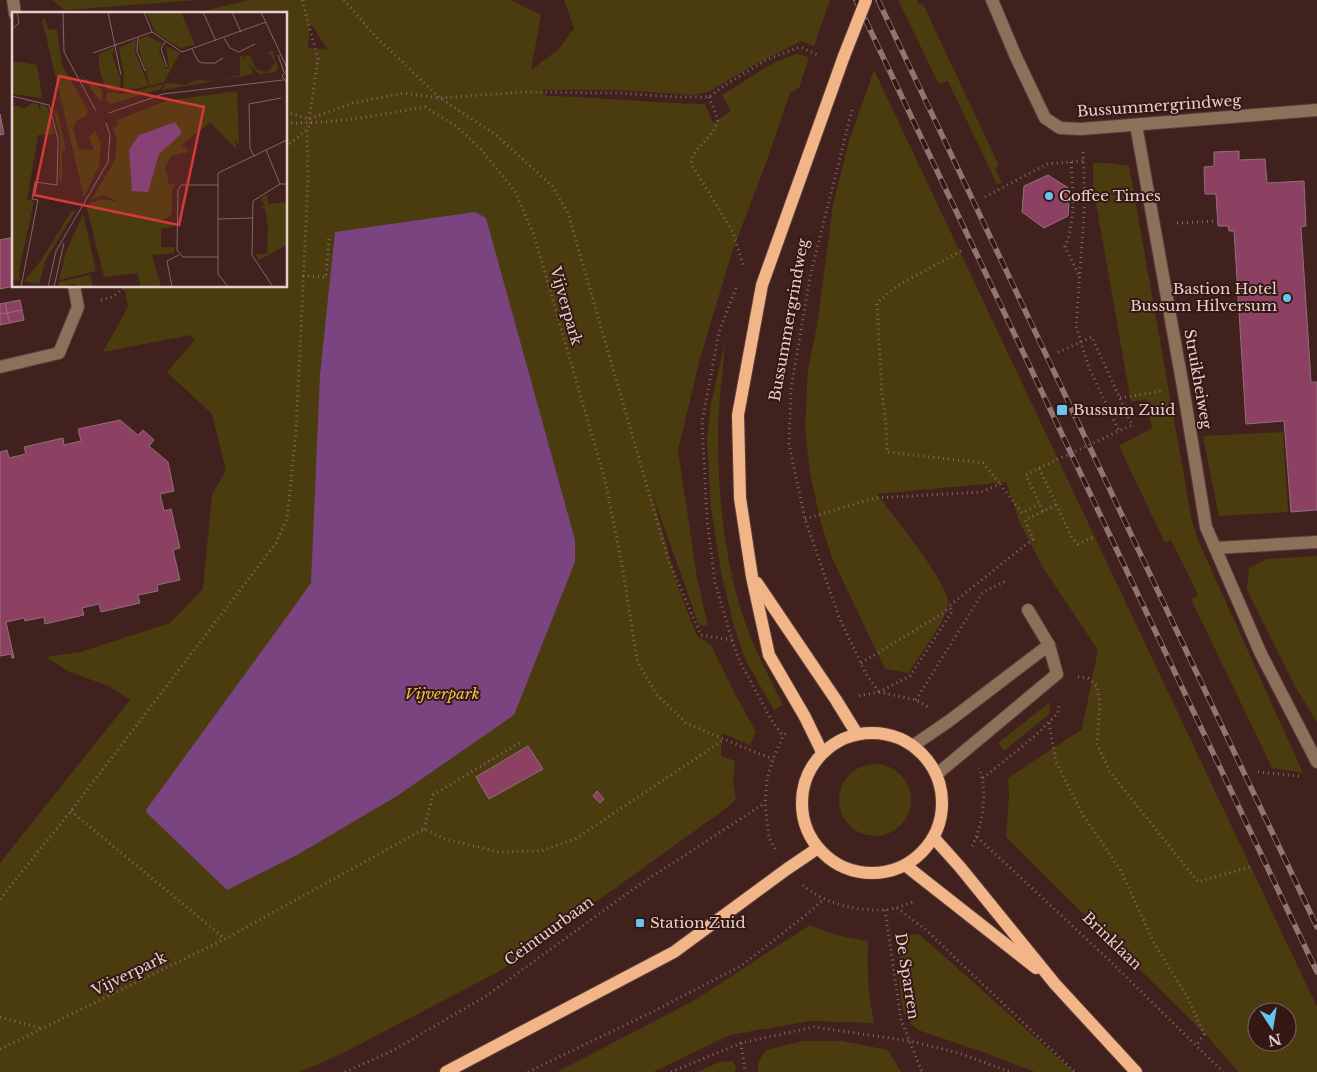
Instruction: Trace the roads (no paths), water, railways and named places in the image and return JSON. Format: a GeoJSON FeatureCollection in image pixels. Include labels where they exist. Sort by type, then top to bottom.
{"type":"FeatureCollection","features":[{"type":"Feature","properties":{"kind":"main road","name":"Bussummergrindweg"},"geometry":{"type":"LineString","coordinates":[[822,752],[805,717],[769,655],[752,577],[740,498],[738,415],[762,285],[866,0]]}},
{"type":"Feature","properties":{"kind":"main road","name":"Bussummergrindweg"},"geometry":{"type":"LineString","coordinates":[[752,577],[857,734]]}},
{"type":"Feature","properties":{"kind":"main road"},"geometry":{"type":"LineString","coordinates":[[857,734],[887,734],[914,745],[927,758],[937,774],[943,795],[942,818],[934,838],[922,854],[905,865],[882,873],[858,872],[836,864],[818,848],[805,825],[802,800],[808,774],[822,752],[838,741],[857,734]]}},
{"type":"Feature","properties":{"kind":"main road"},"geometry":{"type":"LineString","coordinates":[[934,838],[960,867],[1055,984],[1136,1072]]}},
{"type":"Feature","properties":{"kind":"main road"},"geometry":{"type":"LineString","coordinates":[[446,1072],[674,952],[786,869],[818,848]]}},
{"type":"Feature","properties":{"kind":"main road"},"geometry":{"type":"LineString","coordinates":[[905,865],[1055,984]]}},
{"type":"Feature","properties":{"kind":"street","name":"Bussummergrindweg"},"geometry":{"type":"LineString","coordinates":[[992,0],[1045,118],[1060,128],[1081,129],[1317,110]]}},
{"type":"Feature","properties":{"kind":"street","name":"Struikheiweg"},"geometry":{"type":"LineString","coordinates":[[1136,125],[1206,527],[1261,654],[1317,762]]}},
{"type":"Feature","properties":{"kind":"street"},"geometry":{"type":"LineString","coordinates":[[0,367],[59,353],[78,307],[74,288]]}},
{"type":"Feature","properties":{"kind":"street"},"geometry":{"type":"LineString","coordinates":[[1215,548],[1317,542]]}},
{"type":"Feature","properties":{"kind":"street"},"geometry":{"type":"LineString","coordinates":[[937,774],[1057,674],[1050,645],[1028,610]]}},
{"type":"Feature","properties":{"kind":"street"},"geometry":{"type":"LineString","coordinates":[[914,745],[1050,645]]}},
{"type":"Feature","properties":{"kind":"railway"},"geometry":{"type":"LineString","coordinates":[[856,0],[1317,972]]}},
{"type":"Feature","properties":{"kind":"railway"},"geometry":{"type":"LineString","coordinates":[[878,0],[1317,927]]}},
{"type":"Feature","properties":{"kind":"place","name":"Coffee Times"},"geometry":{"type":"Point","coordinates":[1049,196]}},
{"type":"Feature","properties":{"kind":"place","name":"Bastion Hotel Bussum Hilversum"},"geometry":{"type":"Point","coordinates":[1287,298]}},
{"type":"Feature","properties":{"kind":"place","name":"Bussum Zuid"},"geometry":{"type":"Point","coordinates":[1062,410]}},
{"type":"Feature","properties":{"kind":"place","name":"Station Zuid"},"geometry":{"type":"Point","coordinates":[640,923]}},
{"type":"Feature","properties":{"kind":"park label","name":"Vijverpark"},"geometry":{"type":"Point","coordinates":[442,694]}}]}
